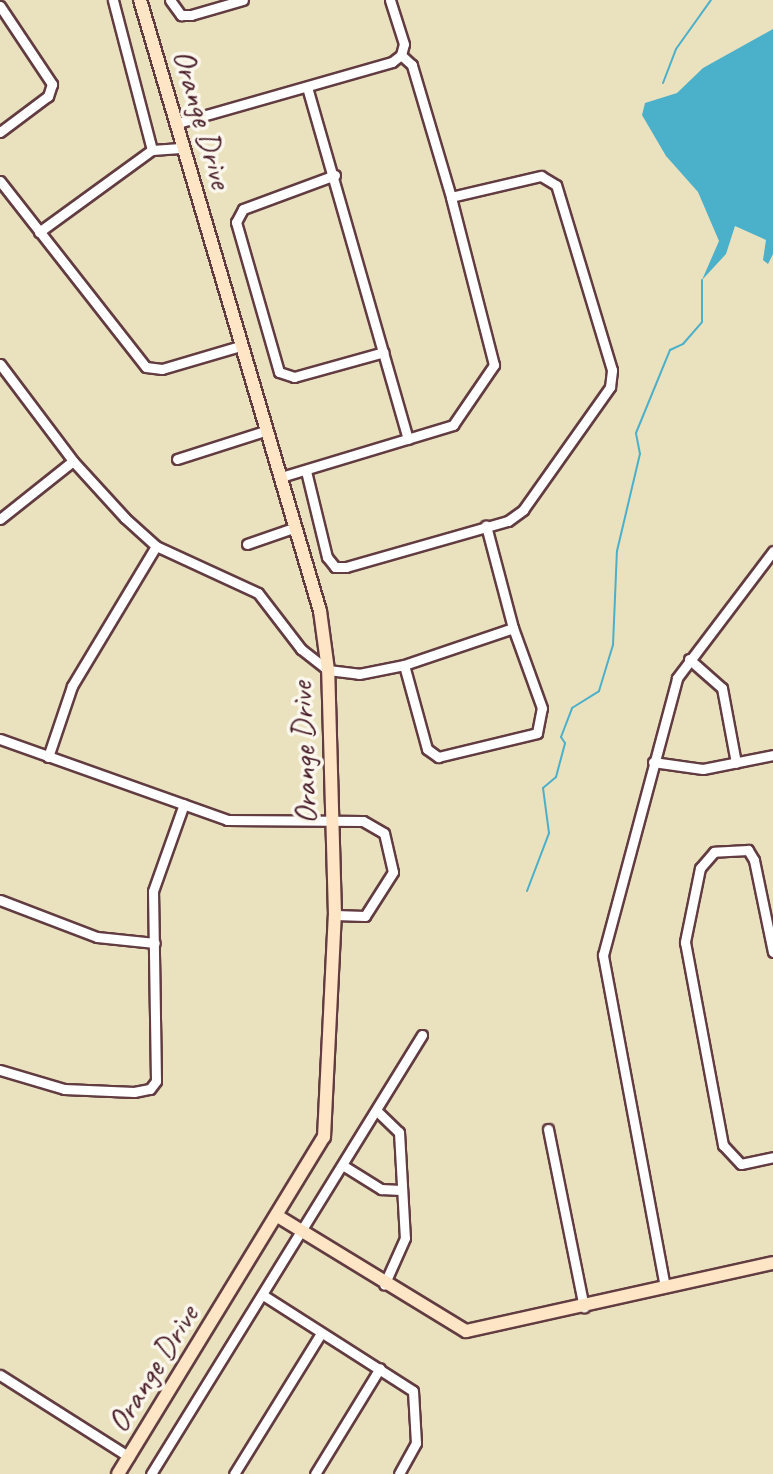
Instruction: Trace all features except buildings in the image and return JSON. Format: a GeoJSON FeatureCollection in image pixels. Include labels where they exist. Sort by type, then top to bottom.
{"type":"FeatureCollection","features":[{"type":"Feature","properties":{"kind":"street"},"geometry":{"type":"LineString","coordinates":[[113,0],[152,150]]}},
{"type":"Feature","properties":{"kind":"street","name":"Orange Drive"},"geometry":{"type":"LineString","coordinates":[[118,1474],[279,1217],[324,1137],[335,915],[328,670],[320,611],[140,0]]}},
{"type":"Feature","properties":{"kind":"street"},"geometry":{"type":"LineString","coordinates":[[170,0],[181,15],[191,15],[243,0]]}},
{"type":"Feature","properties":{"kind":"street"},"geometry":{"type":"LineString","coordinates":[[390,0],[404,44],[401,55]]}},
{"type":"Feature","properties":{"kind":"street"},"geometry":{"type":"LineString","coordinates":[[0,6],[52,84],[48,96],[0,132]]}},
{"type":"Feature","properties":{"kind":"street"},"geometry":{"type":"LineString","coordinates":[[178,123],[307,87],[401,55]]}},
{"type":"Feature","properties":{"kind":"street"},"geometry":{"type":"LineString","coordinates":[[281,477],[453,425],[494,365],[451,197],[412,65],[401,55]]}},
{"type":"Feature","properties":{"kind":"street"},"geometry":{"type":"LineString","coordinates":[[307,87],[335,175],[408,439]]}},
{"type":"Feature","properties":{"kind":"street"},"geometry":{"type":"LineString","coordinates":[[39,232],[152,150],[184,148]]}},
{"type":"Feature","properties":{"kind":"street"},"geometry":{"type":"LineString","coordinates":[[335,175],[243,209],[236,222],[279,372],[294,377],[384,352]]}},
{"type":"Feature","properties":{"kind":"street"},"geometry":{"type":"LineString","coordinates":[[306,471],[327,557],[335,567],[508,521],[523,510],[610,387],[612,370],[556,185],[541,176],[451,197]]}},
{"type":"Feature","properties":{"kind":"street"},"geometry":{"type":"LineString","coordinates":[[0,181],[146,367],[162,369],[240,346]]}},
{"type":"Feature","properties":{"kind":"street"},"geometry":{"type":"LineString","coordinates":[[0,364],[73,461],[156,546],[258,593],[301,649],[328,670],[359,674],[404,665],[513,628]]}},
{"type":"Feature","properties":{"kind":"street"},"geometry":{"type":"LineString","coordinates":[[177,459],[265,431]]}},
{"type":"Feature","properties":{"kind":"street"},"geometry":{"type":"LineString","coordinates":[[0,519],[73,461]]}},
{"type":"Feature","properties":{"kind":"street"},"geometry":{"type":"LineString","coordinates":[[404,665],[427,749],[438,757],[537,733],[542,708],[513,628],[486,526]]}},
{"type":"Feature","properties":{"kind":"street"},"geometry":{"type":"LineString","coordinates":[[247,544],[296,527]]}},
{"type":"Feature","properties":{"kind":"street"},"geometry":{"type":"LineString","coordinates":[[48,757],[72,686],[156,546]]}},
{"type":"Feature","properties":{"kind":"street"},"geometry":{"type":"LineString","coordinates":[[665,1287],[603,968],[609,924],[673,687],[689,659],[773,551]]}},
{"type":"Feature","properties":{"kind":"street"},"geometry":{"type":"LineString","coordinates":[[689,659],[722,688],[736,763]]}},
{"type":"Feature","properties":{"kind":"street"},"geometry":{"type":"LineString","coordinates":[[0,739],[238,822],[363,821],[384,833],[393,872],[365,916],[335,915]]}},
{"type":"Feature","properties":{"kind":"street"},"geometry":{"type":"LineString","coordinates":[[653,762],[699,769],[773,755]]}},
{"type":"Feature","properties":{"kind":"street"},"geometry":{"type":"LineString","coordinates":[[0,1070],[64,1089],[150,1089],[156,1081],[154,884],[184,804]]}},
{"type":"Feature","properties":{"kind":"street"},"geometry":{"type":"LineString","coordinates":[[773,952],[754,860],[748,850],[714,852],[700,868],[685,942],[723,1145],[741,1164],[773,1157]]}},
{"type":"Feature","properties":{"kind":"street"},"geometry":{"type":"LineString","coordinates":[[0,900],[97,937],[155,943]]}},
{"type":"Feature","properties":{"kind":"street"},"geometry":{"type":"LineString","coordinates":[[151,1474],[378,1112],[422,1035]]}},
{"type":"Feature","properties":{"kind":"street"},"geometry":{"type":"LineString","coordinates":[[378,1112],[399,1132],[404,1243],[384,1285]]}},
{"type":"Feature","properties":{"kind":"street"},"geometry":{"type":"LineString","coordinates":[[548,1129],[584,1307]]}},
{"type":"Feature","properties":{"kind":"street"},"geometry":{"type":"LineString","coordinates":[[344,1166],[381,1189],[401,1190]]}},
{"type":"Feature","properties":{"kind":"street"},"geometry":{"type":"LineString","coordinates":[[279,1217],[384,1285],[466,1331],[773,1263]]}},
{"type":"Feature","properties":{"kind":"street"},"geometry":{"type":"LineString","coordinates":[[263,1295],[409,1386],[415,1397],[416,1443],[399,1474]]}},
{"type":"Feature","properties":{"kind":"street"},"geometry":{"type":"LineString","coordinates":[[234,1474],[321,1333]]}},
{"type":"Feature","properties":{"kind":"street"},"geometry":{"type":"LineString","coordinates":[[315,1474],[380,1368]]}},
{"type":"Feature","properties":{"kind":"street"},"geometry":{"type":"LineString","coordinates":[[0,1375],[129,1457]]}},
{"type":"Feature","properties":{"kind":"water"},"geometry":{"type":"Polygon","coordinates":[[[773,29],[773,254],[768,264],[763,260],[766,240],[735,226],[726,254],[702,280],[719,241],[698,192],[666,156],[642,115],[645,103],[677,93],[703,68],[773,29]]]}},
{"type":"Feature","properties":{"kind":"waterway"},"geometry":{"type":"LineString","coordinates":[[663,83],[676,49],[711,0]]}},
{"type":"Feature","properties":{"kind":"waterway"},"geometry":{"type":"LineString","coordinates":[[527,891],[549,833],[543,788],[556,777],[565,743],[561,737],[572,708],[599,691],[613,645],[617,551],[640,454],[636,433],[670,350],[683,344],[702,322],[702,280]]}}]}
